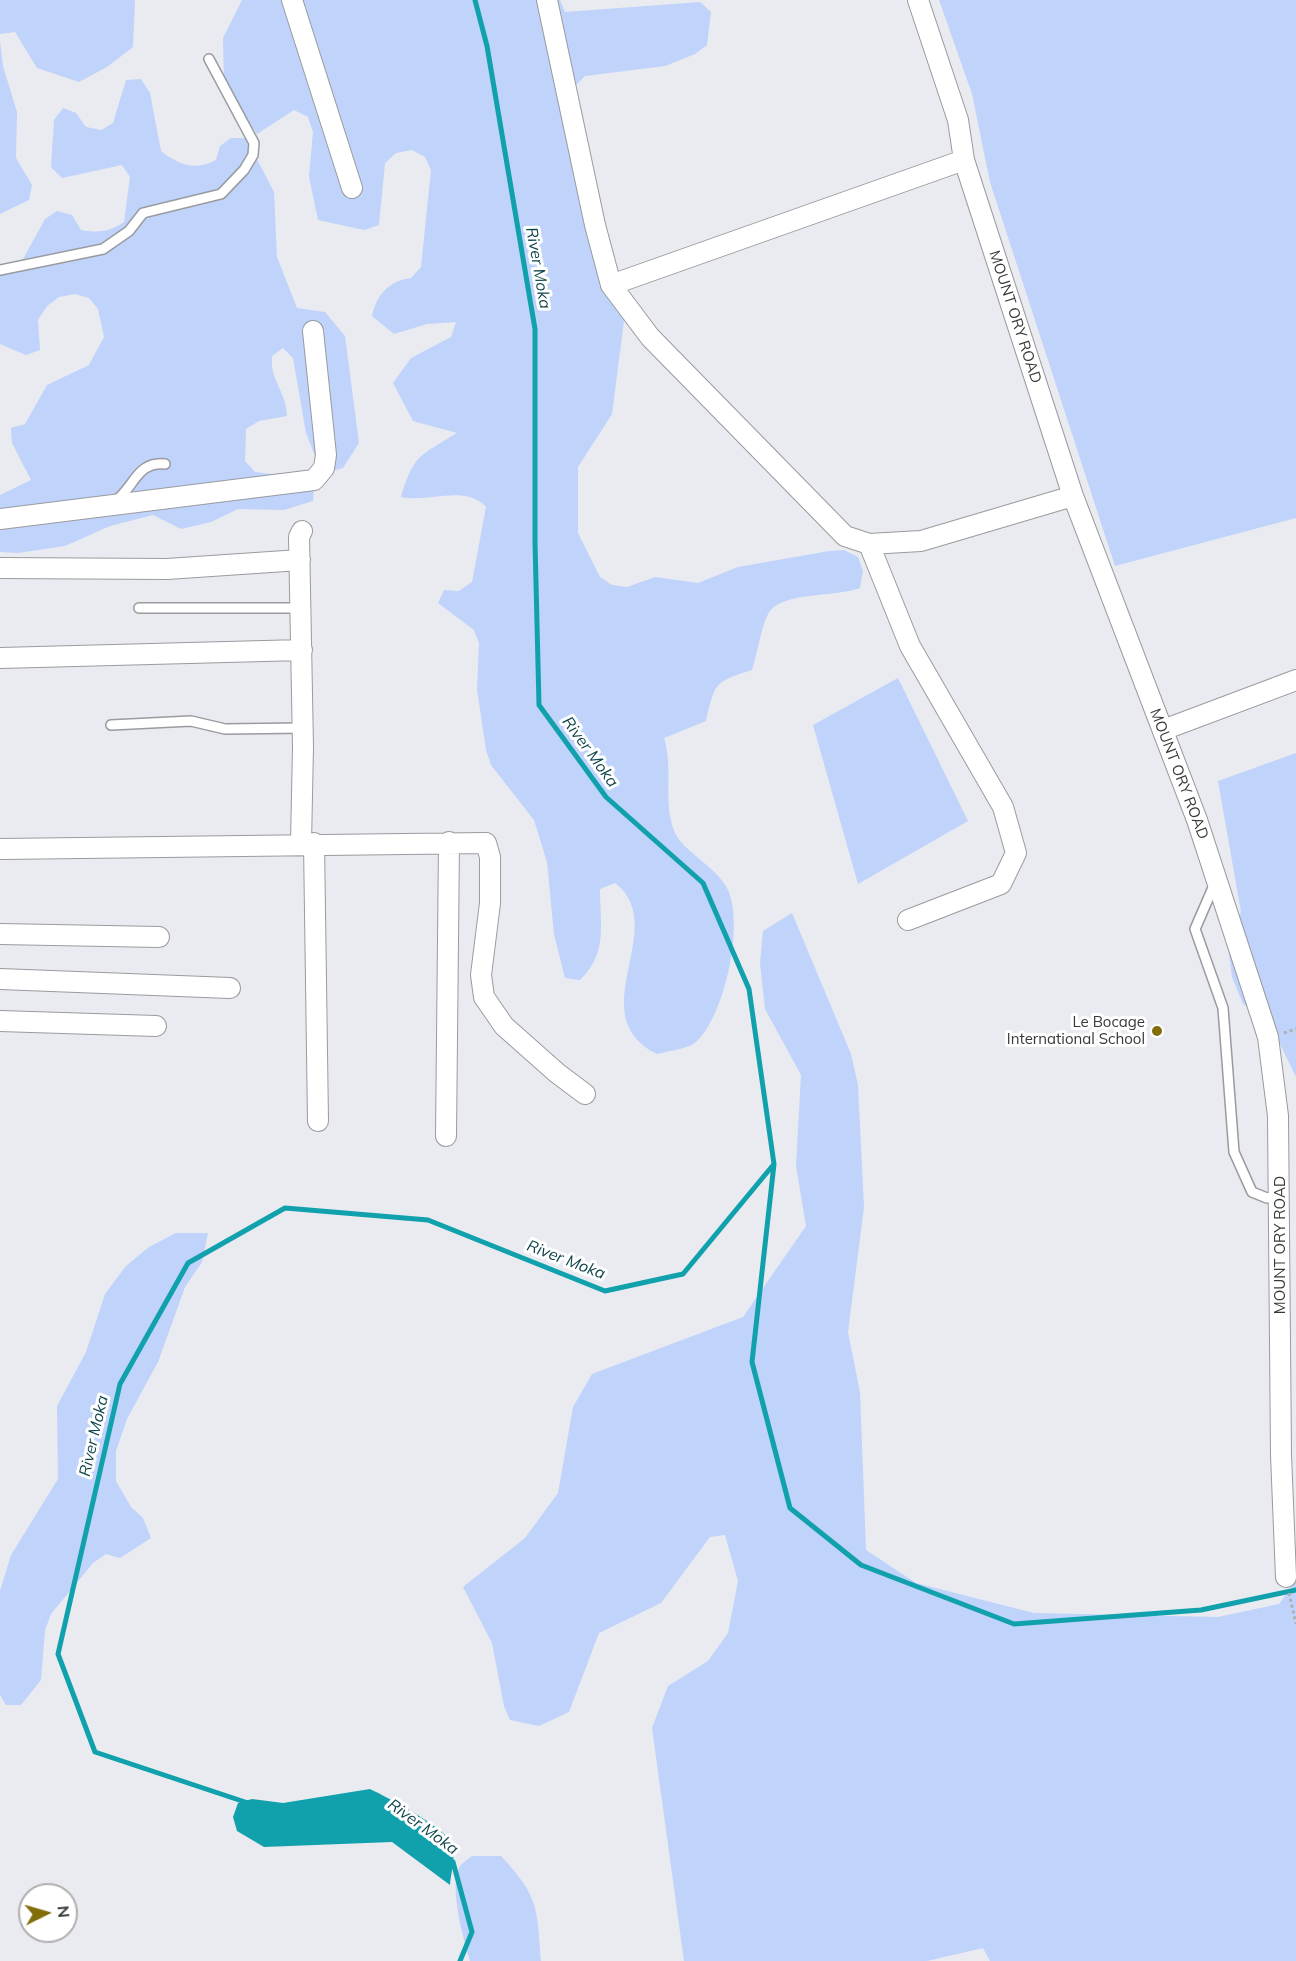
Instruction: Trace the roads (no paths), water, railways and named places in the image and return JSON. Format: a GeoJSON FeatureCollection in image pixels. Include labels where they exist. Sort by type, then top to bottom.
{"type":"FeatureCollection","features":[{"type":"Feature","properties":{"kind":"street"},"geometry":{"type":"LineString","coordinates":[[292,0],[352,188]]}},
{"type":"Feature","properties":{"kind":"street"},"geometry":{"type":"LineString","coordinates":[[547,0],[595,225],[611,285],[650,337],[845,536],[869,544],[921,541],[1073,496]]}},
{"type":"Feature","properties":{"kind":"street","name":"MOUNT ORY ROAD"},"geometry":{"type":"LineString","coordinates":[[918,0],[958,120],[964,160],[1073,496],[1163,730],[1217,880],[1268,1037],[1278,1116],[1281,1195],[1281,1455],[1286,1577]]}},
{"type":"Feature","properties":{"kind":"street"},"geometry":{"type":"LineString","coordinates":[[611,285],[964,160]]}},
{"type":"Feature","properties":{"kind":"street"},"geometry":{"type":"LineString","coordinates":[[0,519],[112,503],[304,483],[318,477],[324,468],[326,455],[314,331]]}},
{"type":"Feature","properties":{"kind":"street"},"geometry":{"type":"LineString","coordinates":[[302,531],[299,537],[303,728],[318,1121]]}},
{"type":"Feature","properties":{"kind":"street"},"geometry":{"type":"LineString","coordinates":[[869,544],[910,646],[1003,807],[1016,853],[1001,884],[908,920]]}},
{"type":"Feature","properties":{"kind":"street"},"geometry":{"type":"LineString","coordinates":[[0,568],[167,569],[300,560]]}},
{"type":"Feature","properties":{"kind":"street"},"geometry":{"type":"LineString","coordinates":[[0,658],[302,650]]}},
{"type":"Feature","properties":{"kind":"street"},"geometry":{"type":"LineString","coordinates":[[1163,730],[1296,680]]}},
{"type":"Feature","properties":{"kind":"street"},"geometry":{"type":"LineString","coordinates":[[446,1136],[449,842]]}},
{"type":"Feature","properties":{"kind":"street"},"geometry":{"type":"LineString","coordinates":[[0,849],[482,842],[489,847],[490,916],[480,975],[487,1002],[504,1026],[556,1073],[585,1094]]}},
{"type":"Feature","properties":{"kind":"street"},"geometry":{"type":"LineString","coordinates":[[0,934],[159,937]]}},
{"type":"Feature","properties":{"kind":"street"},"geometry":{"type":"LineString","coordinates":[[0,979],[230,988]]}},
{"type":"Feature","properties":{"kind":"street"},"geometry":{"type":"LineString","coordinates":[[0,1021],[156,1026]]}},
{"type":"Feature","properties":{"kind":"lane"},"geometry":{"type":"LineString","coordinates":[[0,270],[103,249],[129,231],[143,213],[221,194],[236,181],[253,156],[254,143],[209,59]]}},
{"type":"Feature","properties":{"kind":"lane"},"geometry":{"type":"LineString","coordinates":[[112,503],[145,467],[154,463],[165,464]]}},
{"type":"Feature","properties":{"kind":"lane"},"geometry":{"type":"LineString","coordinates":[[139,608],[301,608]]}},
{"type":"Feature","properties":{"kind":"lane"},"geometry":{"type":"LineString","coordinates":[[111,725],[191,721],[225,729],[303,728]]}},
{"type":"Feature","properties":{"kind":"lane"},"geometry":{"type":"LineString","coordinates":[[1217,880],[1195,929],[1223,1008],[1234,1152],[1252,1192],[1267,1198],[1281,1195]]}},
{"type":"Feature","properties":{"kind":"water"},"geometry":{"type":"Polygon","coordinates":[[[370,1789],[424,1819],[449,1839],[454,1855],[450,1885],[392,1842],[264,1847],[237,1831],[233,1817],[238,1803],[252,1799],[283,1803],[370,1789]]]}},
{"type":"Feature","properties":{"kind":"waterway","name":"River Moka"},"geometry":{"type":"LineString","coordinates":[[248,1803],[95,1752],[58,1654],[120,1384],[188,1263],[285,1208],[428,1220],[605,1291],[683,1274],[774,1164],[749,989],[703,883],[606,797],[539,705],[535,542],[535,329],[487,46],[475,0]]}},
{"type":"Feature","properties":{"kind":"waterway"},"geometry":{"type":"LineString","coordinates":[[774,1164],[752,1362],[790,1508],[861,1565],[1014,1624],[1201,1610],[1296,1590]]}},
{"type":"Feature","properties":{"kind":"waterway","name":"River Moka"},"geometry":{"type":"LineString","coordinates":[[446,1857],[453,1862],[472,1932],[460,1961]]}},
{"type":"Feature","properties":{"kind":"place","name":"Le Bocage International School"},"geometry":{"type":"Point","coordinates":[1157,1031]}}]}
